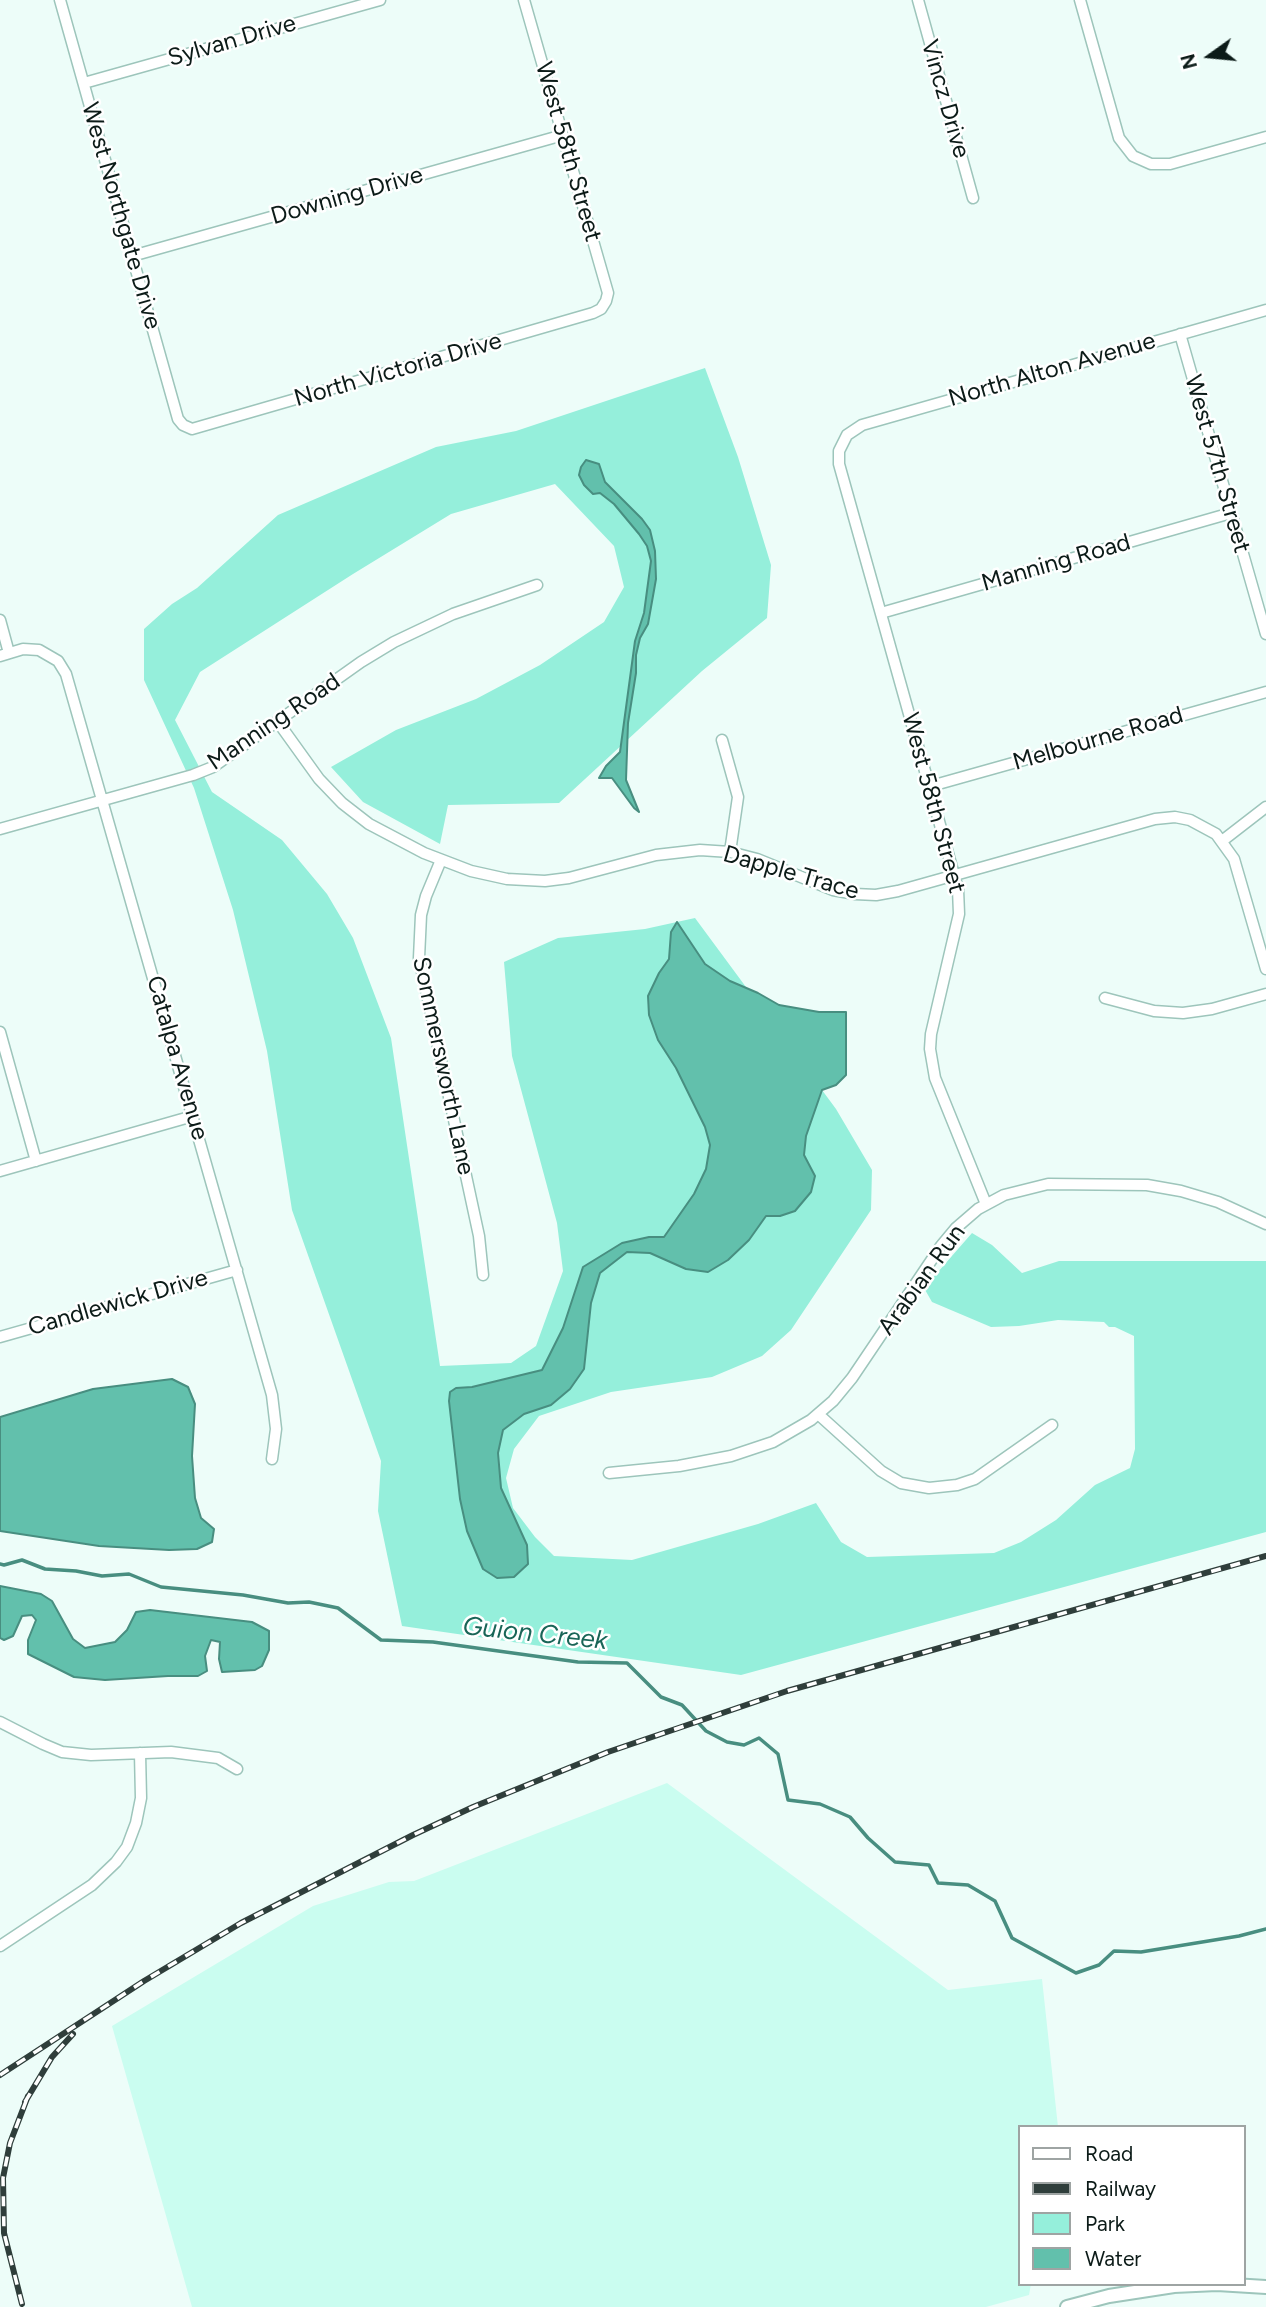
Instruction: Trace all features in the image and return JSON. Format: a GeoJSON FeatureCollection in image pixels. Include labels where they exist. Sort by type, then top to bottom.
{"type":"FeatureCollection","features":[{"type":"Feature","properties":{"kind":"street","name":"West Northgate Drive"},"geometry":{"type":"LineString","coordinates":[[60,0],[178,419],[188,427]]}},
{"type":"Feature","properties":{"kind":"street","name":"Sylvan Drive"},"geometry":{"type":"LineString","coordinates":[[83,83],[380,0]]}},
{"type":"Feature","properties":{"kind":"street","name":"West 58th Street"},"geometry":{"type":"LineString","coordinates":[[524,0],[608,293],[605,304]]}},
{"type":"Feature","properties":{"kind":"street","name":"Vincz Drive"},"geometry":{"type":"LineString","coordinates":[[918,0],[973,198]]}},
{"type":"Feature","properties":{"kind":"street"},"geometry":{"type":"LineString","coordinates":[[1080,0],[1119,138],[1136,157],[1151,164],[1170,164],[1266,138]]}},
{"type":"Feature","properties":{"kind":"street","name":"Downing Drive"},"geometry":{"type":"LineString","coordinates":[[132,257],[563,135]]}},
{"type":"Feature","properties":{"kind":"street","name":"North Victoria Drive"},"geometry":{"type":"LineString","coordinates":[[188,427],[199,428],[593,313],[605,304]]}},
{"type":"Feature","properties":{"kind":"street","name":"North Alton Avenue"},"geometry":{"type":"LineString","coordinates":[[843,440],[854,428],[862,425],[1266,310]]}},
{"type":"Feature","properties":{"kind":"street","name":"West 57th Street"},"geometry":{"type":"LineString","coordinates":[[1180,334],[1266,634]]}},
{"type":"Feature","properties":{"kind":"street","name":"West 58th Street"},"geometry":{"type":"LineString","coordinates":[[843,440],[839,451],[839,464],[960,896],[960,914],[930,1034],[931,1064],[986,1204]]}},
{"type":"Feature","properties":{"kind":"street","name":"Manning Road"},"geometry":{"type":"LineString","coordinates":[[881,612],[1231,513]]}},
{"type":"Feature","properties":{"kind":"street","name":"Manning Road"},"geometry":{"type":"LineString","coordinates":[[0,830],[205,771],[227,759],[361,662],[394,642],[447,616],[537,585]]}},
{"type":"Feature","properties":{"kind":"street"},"geometry":{"type":"LineString","coordinates":[[0,620],[4,655]]}},
{"type":"Feature","properties":{"kind":"street","name":"Catalpa Avenue"},"geometry":{"type":"LineString","coordinates":[[4,655],[23,649],[39,650],[58,661],[66,674],[272,1395],[276,1429],[272,1459]]}},
{"type":"Feature","properties":{"kind":"street","name":"Melbourne Road"},"geometry":{"type":"LineString","coordinates":[[931,786],[1266,692]]}},
{"type":"Feature","properties":{"kind":"street","name":"Dapple Trace"},"geometry":{"type":"LineString","coordinates":[[278,722],[319,779],[349,810],[382,832],[441,860],[507,880],[545,881],[582,875],[666,853],[690,850],[730,852],[766,863],[825,888],[855,894],[892,892],[1160,818],[1190,820],[1208,828],[1222,841]]}},
{"type":"Feature","properties":{"kind":"street"},"geometry":{"type":"LineString","coordinates":[[722,740],[738,797],[730,852]]}},
{"type":"Feature","properties":{"kind":"street"},"geometry":{"type":"LineString","coordinates":[[1266,807],[1222,841],[1234,859],[1266,970]]}},
{"type":"Feature","properties":{"kind":"street","name":"Sommersworth Lane"},"geometry":{"type":"LineString","coordinates":[[441,860],[421,915],[419,958],[479,1236],[483,1275]]}},
{"type":"Feature","properties":{"kind":"street"},"geometry":{"type":"LineString","coordinates":[[1104,998],[1154,1011],[1183,1013],[1212,1009],[1266,994]]}},
{"type":"Feature","properties":{"kind":"street"},"geometry":{"type":"LineString","coordinates":[[0,1032],[36,1161]]}},
{"type":"Feature","properties":{"kind":"street"},"geometry":{"type":"LineString","coordinates":[[0,1171],[193,1116]]}},
{"type":"Feature","properties":{"kind":"street","name":"Arabian Run"},"geometry":{"type":"LineString","coordinates":[[609,1473],[686,1465],[740,1453],[782,1437],[818,1414],[833,1401],[855,1374],[944,1242],[963,1221],[986,1204],[1019,1190],[1048,1184],[1147,1185],[1218,1202],[1266,1224]]}},
{"type":"Feature","properties":{"kind":"street","name":"Candlewick Drive"},"geometry":{"type":"LineString","coordinates":[[0,1337],[237,1270]]}},
{"type":"Feature","properties":{"kind":"street"},"geometry":{"type":"LineString","coordinates":[[818,1414],[881,1472],[901,1483],[929,1488],[957,1485],[979,1476],[1052,1425]]}},
{"type":"Feature","properties":{"kind":"street"},"geometry":{"type":"LineString","coordinates":[[0,1722],[62,1752],[91,1755],[171,1752],[218,1758],[237,1769]]}},
{"type":"Feature","properties":{"kind":"street"},"geometry":{"type":"LineString","coordinates":[[0,1946],[92,1885],[116,1862],[127,1846],[136,1823],[141,1798],[140,1753]]}},
{"type":"Feature","properties":{"kind":"street"},"geometry":{"type":"LineString","coordinates":[[1067,2307],[1109,2296],[1174,2286]]}},
{"type":"Feature","properties":{"kind":"street"},"geometry":{"type":"LineString","coordinates":[[1245,2286],[1266,2287]]}},
{"type":"Feature","properties":{"kind":"shaded area"},"geometry":{"type":"Polygon","coordinates":[[[667,1783],[948,1990],[1042,1979],[1058,2125],[1018,2125],[1018,2286],[1031,2286],[1029,2295],[986,2307],[192,2307],[112,2026],[313,1906],[389,1882],[414,1881],[667,1783]]]}},
{"type":"Feature","properties":{"kind":"green space"},"geometry":{"type":"Polygon","coordinates":[[[705,368],[738,457],[771,565],[767,618],[702,671],[559,803],[448,805],[440,844],[363,802],[331,767],[396,730],[476,699],[540,665],[604,622],[624,587],[614,546],[555,484],[451,514],[353,574],[200,672],[175,720],[212,792],[282,840],[327,894],[353,938],[391,1038],[440,1366],[511,1363],[536,1346],[563,1271],[557,1223],[512,1056],[504,962],[558,938],[645,929],[695,918],[836,1109],[872,1170],[871,1210],[791,1330],[762,1356],[712,1377],[611,1392],[539,1416],[514,1449],[506,1478],[513,1508],[535,1537],[554,1556],[632,1560],[758,1524],[816,1503],[841,1542],[867,1557],[994,1553],[1021,1542],[1056,1520],[1095,1485],[1130,1468],[1135,1449],[1134,1336],[1109,1327],[1104,1322],[1058,1320],[991,1327],[932,1302],[924,1288],[972,1233],[992,1245],[1022,1273],[1059,1261],[1266,1261],[1266,1532],[741,1675],[402,1626],[378,1511],[381,1461],[292,1210],[267,1051],[233,910],[194,788],[144,680],[144,629],[172,604],[197,588],[278,515],[436,447],[516,431],[705,368]]]}},
{"type":"Feature","properties":{"kind":"water"},"geometry":{"type":"Polygon","coordinates":[[[586,460],[599,464],[605,482],[642,519],[650,530],[655,551],[656,579],[648,624],[640,638],[636,655],[636,673],[628,723],[626,780],[639,812],[612,778],[599,778],[620,752],[635,641],[644,613],[651,561],[647,546],[614,504],[600,493],[593,494],[584,485],[579,475],[586,460]]]}},
{"type":"Feature","properties":{"kind":"water"},"geometry":{"type":"Polygon","coordinates":[[[677,922],[705,964],[730,981],[779,1005],[819,1012],[846,1012],[846,1075],[836,1085],[822,1090],[806,1136],[804,1155],[815,1176],[811,1192],[795,1211],[780,1216],[766,1216],[749,1240],[728,1260],[708,1272],[686,1269],[650,1253],[627,1252],[600,1273],[591,1303],[584,1369],[570,1389],[551,1405],[524,1414],[503,1430],[498,1453],[501,1488],[527,1545],[528,1564],[514,1577],[497,1578],[483,1569],[467,1531],[460,1499],[450,1392],[456,1388],[472,1387],[542,1370],[563,1328],[583,1267],[622,1243],[649,1237],[664,1237],[694,1194],[706,1169],[710,1145],[705,1127],[676,1068],[658,1040],[649,1015],[648,996],[669,959],[671,932],[677,922]]]}},
{"type":"Feature","properties":{"kind":"water"},"geometry":{"type":"Polygon","coordinates":[[[172,1379],[188,1387],[195,1404],[192,1456],[195,1498],[201,1518],[214,1529],[212,1542],[197,1549],[169,1550],[99,1546],[0,1531],[0,1417],[93,1389],[172,1379]]]}},
{"type":"Feature","properties":{"kind":"water"},"geometry":{"type":"Polygon","coordinates":[[[0,1586],[41,1594],[52,1601],[73,1639],[85,1648],[115,1642],[127,1630],[136,1612],[150,1610],[252,1622],[269,1631],[269,1650],[262,1666],[255,1670],[222,1672],[219,1659],[220,1642],[211,1640],[205,1656],[207,1671],[198,1676],[105,1680],[74,1677],[28,1654],[28,1640],[36,1620],[32,1615],[22,1616],[13,1636],[4,1640],[0,1638],[0,1586]]]}},
{"type":"Feature","properties":{"kind":"waterway","name":"Guion Creek"},"geometry":{"type":"LineString","coordinates":[[0,1564],[22,1560],[45,1569],[102,1576],[129,1574],[161,1587],[243,1595],[288,1603],[309,1602],[338,1608],[381,1640],[433,1642],[578,1662],[627,1663],[661,1697],[682,1705],[706,1731],[727,1742],[744,1745],[759,1738],[778,1754],[788,1800],[820,1804],[850,1817],[868,1838],[895,1862],[929,1865],[938,1883],[968,1885],[995,1901],[1012,1938],[1076,1973],[1099,1965],[1114,1951],[1141,1952],[1266,1929]]}},
{"type":"Feature","properties":{"kind":"railway"},"geometry":{"type":"LineString","coordinates":[[0,2075],[144,1981],[241,1923],[473,1807],[608,1752],[787,1691],[1266,1556]]}},
{"type":"Feature","properties":{"kind":"railway"},"geometry":{"type":"LineString","coordinates":[[25,2102],[52,2057],[73,2034]]}},
{"type":"Feature","properties":{"kind":"railway"},"geometry":{"type":"LineString","coordinates":[[22,2304],[4,2233],[3,2178],[10,2143],[28,2096]]}}]}
